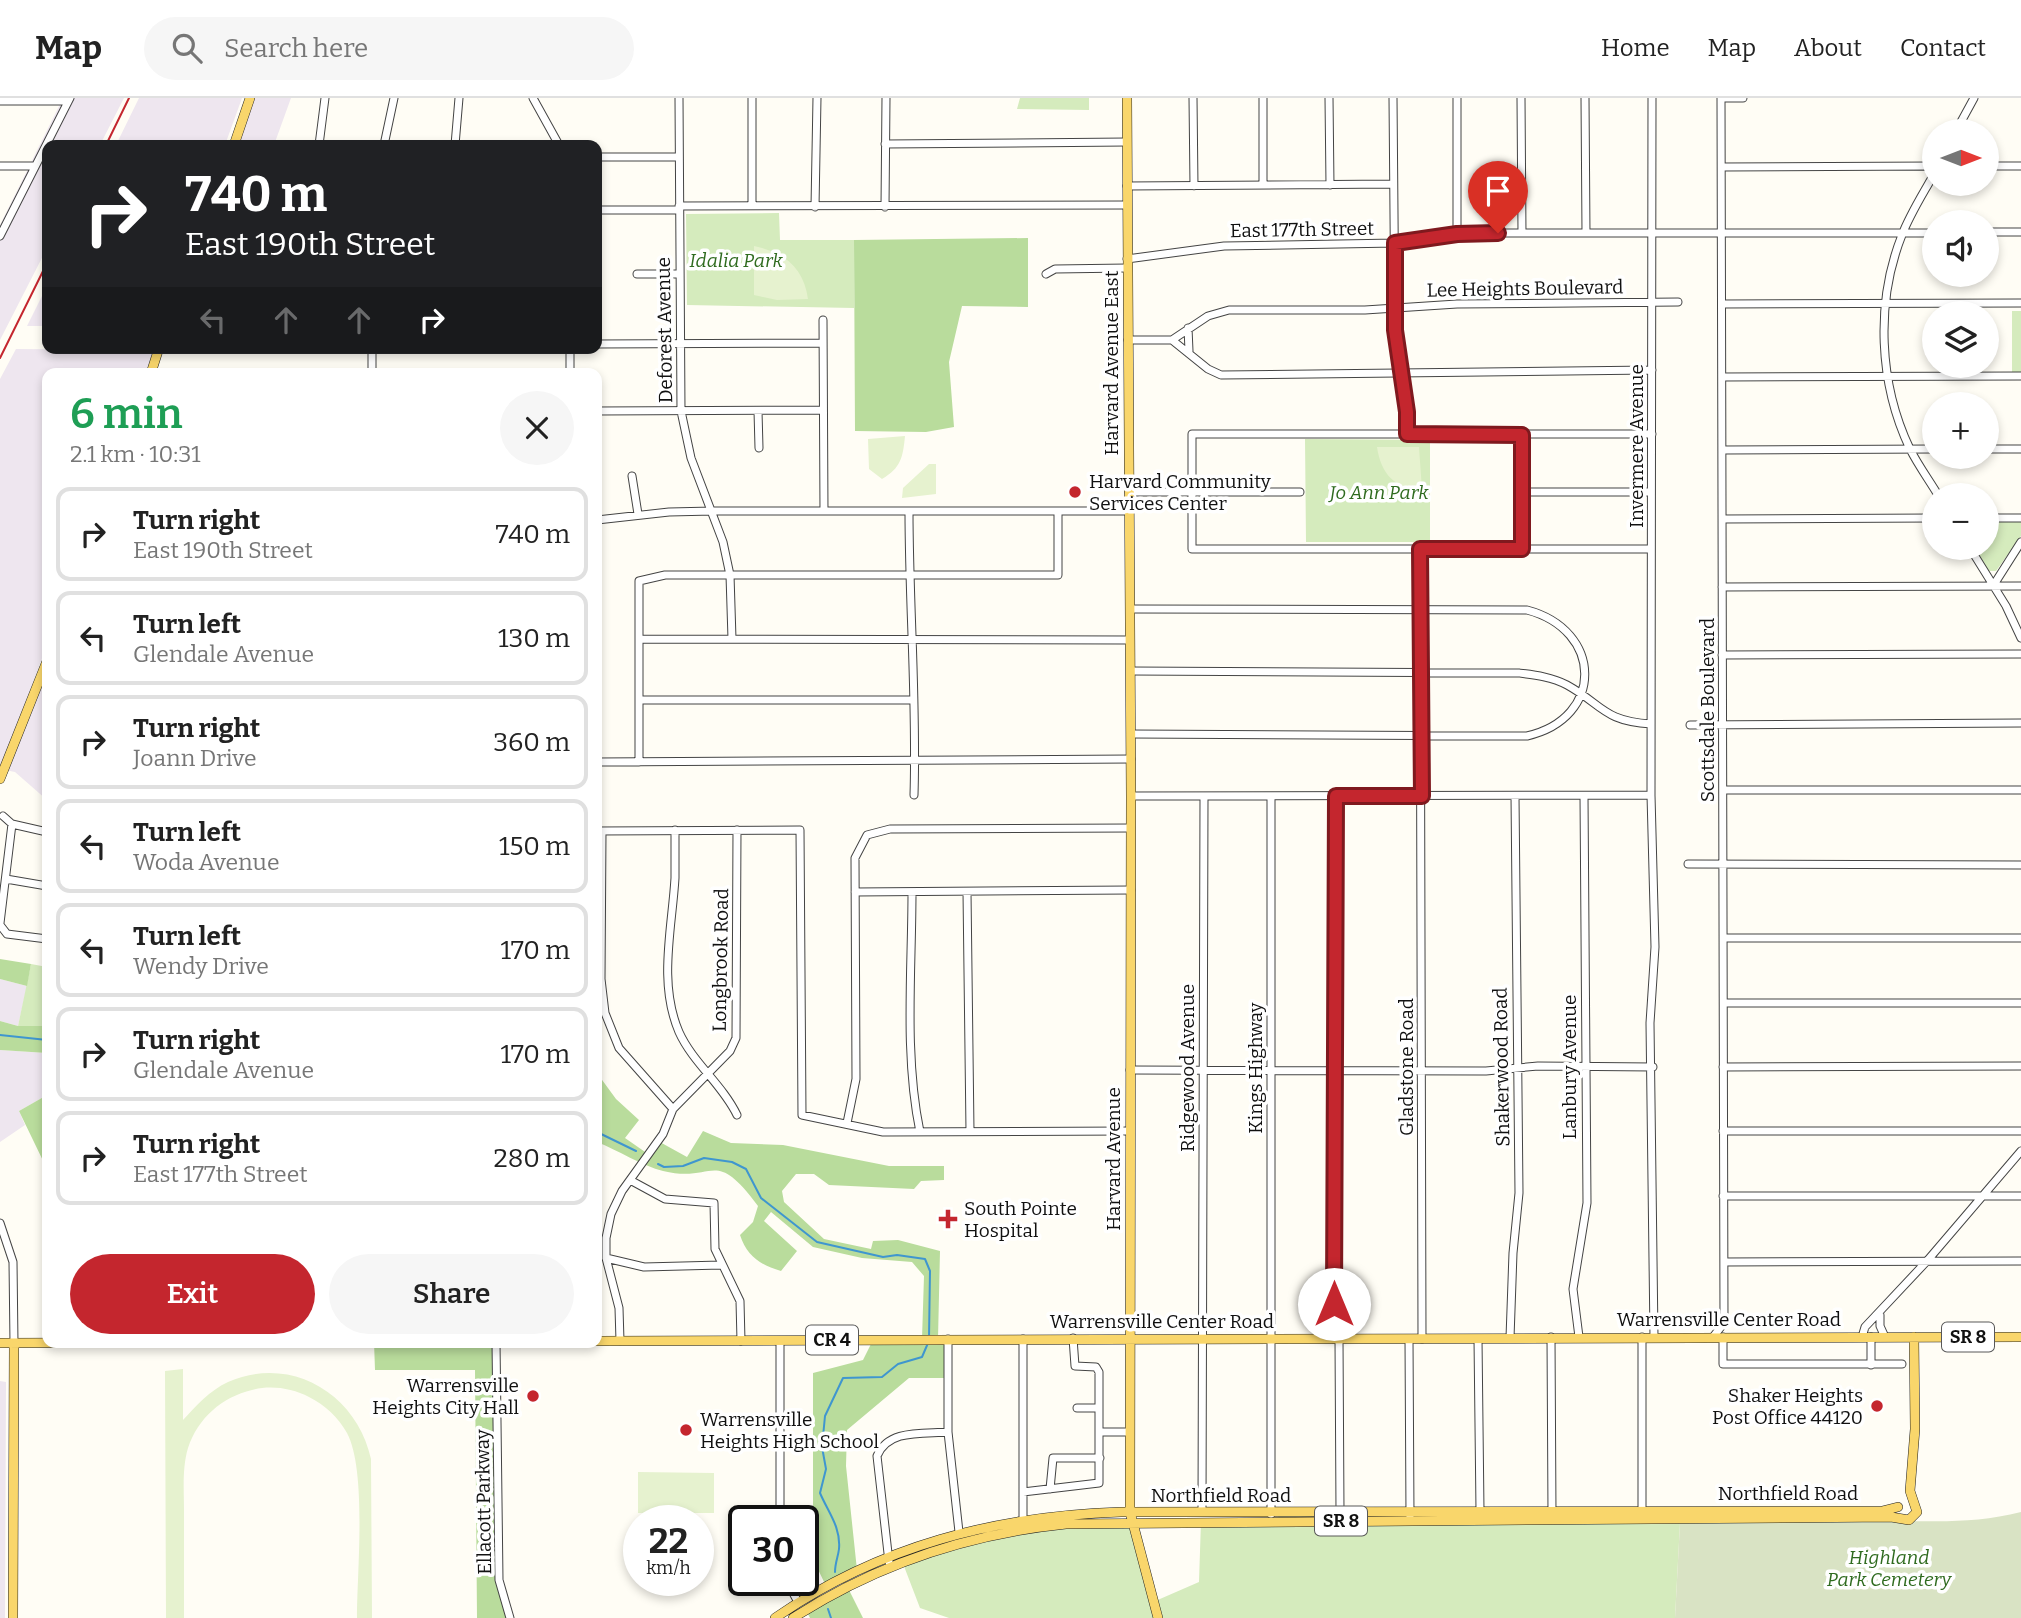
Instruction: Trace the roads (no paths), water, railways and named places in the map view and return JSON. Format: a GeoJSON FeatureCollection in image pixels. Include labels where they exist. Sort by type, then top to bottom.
{"type":"FeatureCollection","features":[{"type":"Feature","properties":{"kind":"main road"},"geometry":{"type":"LineString","coordinates":[[236,140],[250,98]]}},
{"type":"Feature","properties":{"kind":"main road","name":"Harvard Avenue East"},"geometry":{"type":"LineString","coordinates":[[1127,98],[1131,796]]}},
{"type":"Feature","properties":{"kind":"main road"},"geometry":{"type":"LineString","coordinates":[[0,779],[42,674]]}},
{"type":"Feature","properties":{"kind":"main road","name":"Harvard Avenue"},"geometry":{"type":"LineString","coordinates":[[1131,796],[1131,1517],[1158,1618]]}},
{"type":"Feature","properties":{"kind":"main road","name":"SR 8"},"geometry":{"type":"LineString","coordinates":[[1913,1503],[1910,1491],[1914,1337]]}},
{"type":"Feature","properties":{"kind":"main road","name":"Warrensville Center Road"},"geometry":{"type":"LineString","coordinates":[[602,1341],[2021,1337]]}},
{"type":"Feature","properties":{"kind":"main road"},"geometry":{"type":"LineString","coordinates":[[0,1343],[42,1343]]}},
{"type":"Feature","properties":{"kind":"main road"},"geometry":{"type":"LineString","coordinates":[[13,1618],[14,1343]]}},
{"type":"Feature","properties":{"kind":"main road","name":"SR 8"},"geometry":{"type":"LineString","coordinates":[[1900,1505],[1913,1445]]}},
{"type":"Feature","properties":{"kind":"main road"},"geometry":{"type":"LineString","coordinates":[[1913,1503],[1917,1508],[1915,1516],[1909,1520],[1900,1518],[1900,1505],[1913,1503]]}},
{"type":"Feature","properties":{"kind":"main road","name":"Northfield Road"},"geometry":{"type":"LineString","coordinates":[[793,1618],[890,1566],[959,1543],[1013,1530],[1131,1517],[1202,1512],[1271,1517],[1340,1511],[1552,1521],[1642,1516],[1882,1511],[1900,1505]]}},
{"type":"Feature","properties":{"kind":"main road","name":"Northfield Road"},"geometry":{"type":"LineString","coordinates":[[775,1618],[798,1602],[887,1556],[959,1532],[1023,1518],[1410,1516],[1480,1511],[1552,1511],[1642,1516],[1900,1518]]}},
{"type":"Feature","properties":{"kind":"street"},"geometry":{"type":"LineString","coordinates":[[320,140],[325,98]]}},
{"type":"Feature","properties":{"kind":"street"},"geometry":{"type":"LineString","coordinates":[[385,140],[394,98]]}},
{"type":"Feature","properties":{"kind":"street"},"geometry":{"type":"LineString","coordinates":[[455,140],[459,98]]}},
{"type":"Feature","properties":{"kind":"street"},"geometry":{"type":"LineString","coordinates":[[533,98],[556,140]]}},
{"type":"Feature","properties":{"kind":"street","name":"Deforest Avenue"},"geometry":{"type":"LineString","coordinates":[[679,98],[678,274],[681,411],[691,458],[723,542],[730,575],[732,639]]}},
{"type":"Feature","properties":{"kind":"street"},"geometry":{"type":"LineString","coordinates":[[752,98],[752,206]]}},
{"type":"Feature","properties":{"kind":"street"},"geometry":{"type":"LineString","coordinates":[[815,207],[817,98]]}},
{"type":"Feature","properties":{"kind":"street"},"geometry":{"type":"LineString","coordinates":[[885,207],[886,98]]}},
{"type":"Feature","properties":{"kind":"street"},"geometry":{"type":"LineString","coordinates":[[1193,98],[1194,186]]}},
{"type":"Feature","properties":{"kind":"street"},"geometry":{"type":"LineString","coordinates":[[1263,98],[1263,185]]}},
{"type":"Feature","properties":{"kind":"street"},"geometry":{"type":"LineString","coordinates":[[1329,98],[1330,184]]}},
{"type":"Feature","properties":{"kind":"street"},"geometry":{"type":"LineString","coordinates":[[1393,98],[1395,306],[1407,434]]}},
{"type":"Feature","properties":{"kind":"street"},"geometry":{"type":"LineString","coordinates":[[1457,98],[1457,234]]}},
{"type":"Feature","properties":{"kind":"street"},"geometry":{"type":"LineString","coordinates":[[1521,98],[1522,233]]}},
{"type":"Feature","properties":{"kind":"street"},"geometry":{"type":"LineString","coordinates":[[1585,98],[1586,233]]}},
{"type":"Feature","properties":{"kind":"street","name":"Invermere Avenue"},"geometry":{"type":"LineString","coordinates":[[1651,98],[1651,795],[1655,911],[1650,989],[1653,1067],[1654,1337]]}},
{"type":"Feature","properties":{"kind":"street"},"geometry":{"type":"LineString","coordinates":[[1723,98],[1743,98]]}},
{"type":"Feature","properties":{"kind":"street","name":"Scottsdale Boulevard"},"geometry":{"type":"LineString","coordinates":[[1723,98],[1721,233],[1724,1323]]}},
{"type":"Feature","properties":{"kind":"street"},"geometry":{"type":"LineString","coordinates":[[1963,119],[1974,98]]}},
{"type":"Feature","properties":{"kind":"street"},"geometry":{"type":"LineString","coordinates":[[0,101],[69,99],[48,140]]}},
{"type":"Feature","properties":{"kind":"street"},"geometry":{"type":"LineString","coordinates":[[885,144],[1127,142]]}},
{"type":"Feature","properties":{"kind":"street"},"geometry":{"type":"LineString","coordinates":[[0,236],[42,152]]}},
{"type":"Feature","properties":{"kind":"street"},"geometry":{"type":"LineString","coordinates":[[602,158],[679,157]]}},
{"type":"Feature","properties":{"kind":"street"},"geometry":{"type":"LineString","coordinates":[[0,166],[35,166]]}},
{"type":"Feature","properties":{"kind":"street"},"geometry":{"type":"LineString","coordinates":[[1722,167],[1922,166]]}},
{"type":"Feature","properties":{"kind":"street"},"geometry":{"type":"LineString","coordinates":[[1999,166],[2021,166]]}},
{"type":"Feature","properties":{"kind":"street"},"geometry":{"type":"LineString","coordinates":[[1127,186],[1393,184]]}},
{"type":"Feature","properties":{"kind":"street"},"geometry":{"type":"LineString","coordinates":[[1922,196],[1902,233],[1891,268],[1884,338],[1888,376],[1910,449],[1931,483]]}},
{"type":"Feature","properties":{"kind":"street"},"geometry":{"type":"LineString","coordinates":[[602,210],[752,206],[1127,205]]}},
{"type":"Feature","properties":{"kind":"street"},"geometry":{"type":"LineString","coordinates":[[1999,232],[2021,232]]}},
{"type":"Feature","properties":{"kind":"street","name":"East 177th Street"},"geometry":{"type":"LineString","coordinates":[[1046,274],[1055,269],[1128,263],[1224,246],[1395,243],[1457,234],[1922,233]]}},
{"type":"Feature","properties":{"kind":"street"},"geometry":{"type":"LineString","coordinates":[[637,274],[678,274]]}},
{"type":"Feature","properties":{"kind":"street","name":"Lee Heights Boulevard"},"geometry":{"type":"LineString","coordinates":[[1172,340],[1208,316],[1229,310],[1365,310],[1395,306],[1678,302]]}},
{"type":"Feature","properties":{"kind":"street"},"geometry":{"type":"LineString","coordinates":[[1722,304],[2021,303]]}},
{"type":"Feature","properties":{"kind":"street"},"geometry":{"type":"LineString","coordinates":[[823,320],[824,511]]}},
{"type":"Feature","properties":{"kind":"street"},"geometry":{"type":"LineString","coordinates":[[1188,328],[1189,351]]}},
{"type":"Feature","properties":{"kind":"street"},"geometry":{"type":"LineString","coordinates":[[1128,340],[1172,340],[1208,369],[1221,375],[1652,370]]}},
{"type":"Feature","properties":{"kind":"street"},"geometry":{"type":"LineString","coordinates":[[602,344],[823,343]]}},
{"type":"Feature","properties":{"kind":"street"},"geometry":{"type":"LineString","coordinates":[[1722,377],[2021,376]]}},
{"type":"Feature","properties":{"kind":"street"},"geometry":{"type":"LineString","coordinates":[[602,411],[823,410]]}},
{"type":"Feature","properties":{"kind":"street"},"geometry":{"type":"LineString","coordinates":[[758,411],[759,448]]}},
{"type":"Feature","properties":{"kind":"street"},"geometry":{"type":"LineString","coordinates":[[1651,549],[1192,549],[1192,434],[1652,434]]}},
{"type":"Feature","properties":{"kind":"street"},"geometry":{"type":"LineString","coordinates":[[1522,435],[1522,549]]}},
{"type":"Feature","properties":{"kind":"street"},"geometry":{"type":"LineString","coordinates":[[1723,450],[1922,449]]}},
{"type":"Feature","properties":{"kind":"street"},"geometry":{"type":"LineString","coordinates":[[1999,449],[2021,449]]}},
{"type":"Feature","properties":{"kind":"street"},"geometry":{"type":"LineString","coordinates":[[632,476],[638,514]]}},
{"type":"Feature","properties":{"kind":"street"},"geometry":{"type":"LineString","coordinates":[[1129,492],[1300,492]]}},
{"type":"Feature","properties":{"kind":"street"},"geometry":{"type":"LineString","coordinates":[[1522,492],[1650,492]]}},
{"type":"Feature","properties":{"kind":"street"},"geometry":{"type":"LineString","coordinates":[[602,519],[638,514],[713,511],[1129,511]]}},
{"type":"Feature","properties":{"kind":"street"},"geometry":{"type":"LineString","coordinates":[[909,511],[914,795]]}},
{"type":"Feature","properties":{"kind":"street"},"geometry":{"type":"LineString","coordinates":[[639,762],[639,580],[664,575],[1058,575],[1058,511]]}},
{"type":"Feature","properties":{"kind":"street"},"geometry":{"type":"LineString","coordinates":[[1999,518],[2021,517]]}},
{"type":"Feature","properties":{"kind":"street"},"geometry":{"type":"LineString","coordinates":[[1723,519],[1922,518]]}},
{"type":"Feature","properties":{"kind":"street"},"geometry":{"type":"LineString","coordinates":[[1993,586],[2021,542]]}},
{"type":"Feature","properties":{"kind":"street","name":"Gladstone Road"},"geometry":{"type":"LineString","coordinates":[[1420,549],[1422,1339]]}},
{"type":"Feature","properties":{"kind":"street"},"geometry":{"type":"LineString","coordinates":[[1977,560],[2021,638]]}},
{"type":"Feature","properties":{"kind":"street"},"geometry":{"type":"LineString","coordinates":[[1722,587],[2021,586]]}},
{"type":"Feature","properties":{"kind":"street"},"geometry":{"type":"LineString","coordinates":[[1130,609],[1527,610],[1543,615],[1567,630],[1582,653],[1583,697],[1562,722],[1534,735],[1131,734]]}},
{"type":"Feature","properties":{"kind":"street"},"geometry":{"type":"LineString","coordinates":[[639,639],[1130,640]]}},
{"type":"Feature","properties":{"kind":"street"},"geometry":{"type":"LineString","coordinates":[[1722,655],[2021,654]]}},
{"type":"Feature","properties":{"kind":"street"},"geometry":{"type":"LineString","coordinates":[[1130,671],[1538,675],[1569,686],[1623,722],[1651,724]]}},
{"type":"Feature","properties":{"kind":"street"},"geometry":{"type":"LineString","coordinates":[[639,700],[913,700]]}},
{"type":"Feature","properties":{"kind":"street"},"geometry":{"type":"LineString","coordinates":[[1690,725],[2021,723]]}},
{"type":"Feature","properties":{"kind":"street"},"geometry":{"type":"LineString","coordinates":[[602,762],[1131,760]]}},
{"type":"Feature","properties":{"kind":"street"},"geometry":{"type":"LineString","coordinates":[[1723,790],[2021,790]]}},
{"type":"Feature","properties":{"kind":"street"},"geometry":{"type":"LineString","coordinates":[[1131,796],[1651,795]]}},
{"type":"Feature","properties":{"kind":"street","name":"Kings Highway"},"geometry":{"type":"LineString","coordinates":[[1271,796],[1271,1517]]}},
{"type":"Feature","properties":{"kind":"street"},"geometry":{"type":"LineString","coordinates":[[1336,796],[1334,1072],[1340,1511]]}},
{"type":"Feature","properties":{"kind":"street","name":"Shakerwood Road"},"geometry":{"type":"LineString","coordinates":[[1510,1338],[1513,1253],[1519,1193],[1515,796]]}},
{"type":"Feature","properties":{"kind":"street","name":"Lanbury Avenue"},"geometry":{"type":"LineString","coordinates":[[1579,1337],[1573,1289],[1587,1203],[1584,1066],[1587,913],[1584,796]]}},
{"type":"Feature","properties":{"kind":"street","name":"Ridgewood Avenue"},"geometry":{"type":"LineString","coordinates":[[1202,1512],[1204,797]]}},
{"type":"Feature","properties":{"kind":"street"},"geometry":{"type":"LineString","coordinates":[[1,813],[12,824],[42,831]]}},
{"type":"Feature","properties":{"kind":"street"},"geometry":{"type":"LineString","coordinates":[[12,824],[0,926],[9,934],[42,938]]}},
{"type":"Feature","properties":{"kind":"street"},"geometry":{"type":"LineString","coordinates":[[847,1123],[856,1079],[855,858],[867,835],[890,829],[1131,828]]}},
{"type":"Feature","properties":{"kind":"street"},"geometry":{"type":"LineString","coordinates":[[675,830],[675,879],[667,938],[671,1000],[680,1032],[737,1115]]}},
{"type":"Feature","properties":{"kind":"street","name":"Longbrook Road"},"geometry":{"type":"LineString","coordinates":[[620,1341],[619,1308],[606,1258],[606,1231],[611,1214],[630,1180],[663,1134],[673,1110],[730,1051],[736,1038],[737,830]]}},
{"type":"Feature","properties":{"kind":"street"},"geometry":{"type":"LineString","coordinates":[[602,831],[800,830],[802,1115],[870,1130],[1130,1131]]}},
{"type":"Feature","properties":{"kind":"street"},"geometry":{"type":"LineString","coordinates":[[1688,864],[2021,864]]}},
{"type":"Feature","properties":{"kind":"street"},"geometry":{"type":"LineString","coordinates":[[6,879],[42,885]]}},
{"type":"Feature","properties":{"kind":"street"},"geometry":{"type":"LineString","coordinates":[[855,892],[1131,890]]}},
{"type":"Feature","properties":{"kind":"street"},"geometry":{"type":"LineString","coordinates":[[912,892],[912,1066],[914,1101],[920,1132]]}},
{"type":"Feature","properties":{"kind":"street"},"geometry":{"type":"LineString","coordinates":[[967,892],[970,1132]]}},
{"type":"Feature","properties":{"kind":"street"},"geometry":{"type":"LineString","coordinates":[[1723,939],[2021,938]]}},
{"type":"Feature","properties":{"kind":"street"},"geometry":{"type":"LineString","coordinates":[[602,986],[606,1013],[620,1048],[673,1110]]}},
{"type":"Feature","properties":{"kind":"street"},"geometry":{"type":"LineString","coordinates":[[1724,1003],[2021,1003]]}},
{"type":"Feature","properties":{"kind":"street"},"geometry":{"type":"LineString","coordinates":[[1723,1067],[2021,1066]]}},
{"type":"Feature","properties":{"kind":"street"},"geometry":{"type":"LineString","coordinates":[[1130,1070],[1334,1072],[1653,1067]]}},
{"type":"Feature","properties":{"kind":"street"},"geometry":{"type":"LineString","coordinates":[[1723,1132],[2021,1132]]}},
{"type":"Feature","properties":{"kind":"street"},"geometry":{"type":"LineString","coordinates":[[1871,1365],[1865,1327],[1927,1261],[2021,1151]]}},
{"type":"Feature","properties":{"kind":"street"},"geometry":{"type":"LineString","coordinates":[[630,1180],[665,1199],[714,1203],[714,1239],[720,1265],[740,1301],[741,1341]]}},
{"type":"Feature","properties":{"kind":"street"},"geometry":{"type":"LineString","coordinates":[[1723,1196],[2021,1196]]}},
{"type":"Feature","properties":{"kind":"street"},"geometry":{"type":"LineString","coordinates":[[0,1223],[13,1262],[14,1343]]}},
{"type":"Feature","properties":{"kind":"street"},"geometry":{"type":"LineString","coordinates":[[606,1258],[644,1267],[720,1265]]}},
{"type":"Feature","properties":{"kind":"street"},"geometry":{"type":"LineString","coordinates":[[1724,1262],[2021,1261]]}},
{"type":"Feature","properties":{"kind":"street"},"geometry":{"type":"LineString","coordinates":[[1880,1314],[1880,1326],[1885,1337]]}},
{"type":"Feature","properties":{"kind":"street"},"geometry":{"type":"LineString","coordinates":[[1735,1337],[1724,1323],[1718,1337],[1723,1364],[1902,1364]]}},
{"type":"Feature","properties":{"kind":"street"},"geometry":{"type":"LineString","coordinates":[[1552,1337],[1552,1521]]}},
{"type":"Feature","properties":{"kind":"street"},"geometry":{"type":"LineString","coordinates":[[1642,1337],[1642,1516]]}},
{"type":"Feature","properties":{"kind":"street"},"geometry":{"type":"LineString","coordinates":[[1023,1492],[1096,1485],[1100,1480],[1099,1369],[1075,1366],[1073,1338]]}},
{"type":"Feature","properties":{"kind":"street"},"geometry":{"type":"LineString","coordinates":[[948,1339],[948,1432],[959,1532]]}},
{"type":"Feature","properties":{"kind":"street"},"geometry":{"type":"LineString","coordinates":[[1023,1339],[1023,1518]]}},
{"type":"Feature","properties":{"kind":"street"},"geometry":{"type":"LineString","coordinates":[[1409,1339],[1410,1516]]}},
{"type":"Feature","properties":{"kind":"street"},"geometry":{"type":"LineString","coordinates":[[1478,1339],[1480,1511]]}},
{"type":"Feature","properties":{"kind":"street"},"geometry":{"type":"LineString","coordinates":[[780,1341],[780,1505]]}},
{"type":"Feature","properties":{"kind":"street","name":"Ellacott Parkway"},"geometry":{"type":"LineString","coordinates":[[496,1348],[499,1580],[510,1618]]}},
{"type":"Feature","properties":{"kind":"street"},"geometry":{"type":"LineString","coordinates":[[1077,1408],[1099,1408]]}},
{"type":"Feature","properties":{"kind":"street"},"geometry":{"type":"LineString","coordinates":[[890,1566],[877,1456],[883,1443],[894,1437],[948,1432]]}},
{"type":"Feature","properties":{"kind":"street"},"geometry":{"type":"LineString","coordinates":[[1100,1432],[1129,1432]]}},
{"type":"Feature","properties":{"kind":"street"},"geometry":{"type":"LineString","coordinates":[[1051,1489],[1053,1458],[1100,1458]]}},
{"type":"Feature","properties":{"kind":"street"},"geometry":{"type":"LineString","coordinates":[[795,1596],[798,1602]]}},
{"type":"Feature","properties":{"kind":"waterway"},"geometry":{"type":"LineString","coordinates":[[0,1035],[42,1039]]}},
{"type":"Feature","properties":{"kind":"waterway"},"geometry":{"type":"LineString","coordinates":[[602,1134],[636,1151]]}},
{"type":"Feature","properties":{"kind":"waterway"},"geometry":{"type":"LineString","coordinates":[[658,1164],[664,1167],[683,1166],[704,1158],[732,1162],[746,1169],[761,1198],[817,1242],[883,1257],[897,1255],[925,1259],[930,1271],[929,1338]]}},
{"type":"Feature","properties":{"kind":"waterway"},"geometry":{"type":"LineString","coordinates":[[835,1572],[839,1549],[838,1534],[820,1493],[826,1469],[822,1447],[825,1416],[843,1378],[882,1377],[898,1364],[922,1357],[928,1343]]}},
{"type":"Feature","properties":{"kind":"waterway"},"geometry":{"type":"LineString","coordinates":[[828,1609],[831,1618]]}},
{"type":"Feature","properties":{"kind":"railway"},"geometry":{"type":"LineString","coordinates":[[108,140],[129,98]]}},
{"type":"Feature","properties":{"kind":"railway"},"geometry":{"type":"LineString","coordinates":[[0,358],[42,273]]}},
{"type":"Feature","properties":{"kind":"place","name":"Harvard Community Services Center"},"geometry":{"type":"Point","coordinates":[1075,492]}},
{"type":"Feature","properties":{"kind":"place","name":"South Pointe Hospital"},"geometry":{"type":"Point","coordinates":[948,1219]}},
{"type":"Feature","properties":{"kind":"place","name":"Warrensville Heights City Hall"},"geometry":{"type":"Point","coordinates":[533,1396]}},
{"type":"Feature","properties":{"kind":"place","name":"Shaker Heights Post Office 44120"},"geometry":{"type":"Point","coordinates":[1877,1406]}},
{"type":"Feature","properties":{"kind":"place","name":"Warrensville Heights High School"},"geometry":{"type":"Point","coordinates":[686,1430]}},
{"type":"Feature","properties":{"kind":"park label","name":"Idalia Park"},"geometry":{"type":"Point","coordinates":[736,260]}},
{"type":"Feature","properties":{"kind":"park label","name":"Jo Ann Park"},"geometry":{"type":"Point","coordinates":[1379,492]}},
{"type":"Feature","properties":{"kind":"park label","name":"Highland Park Cemetery"},"geometry":{"type":"Point","coordinates":[1889,1568]}}]}
